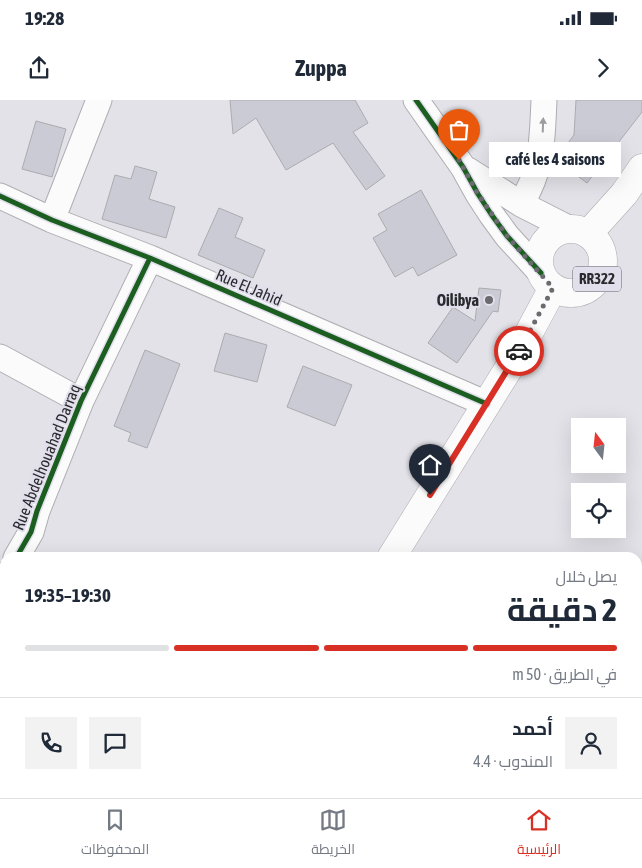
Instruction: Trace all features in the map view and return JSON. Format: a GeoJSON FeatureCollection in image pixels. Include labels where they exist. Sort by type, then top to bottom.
{"type":"FeatureCollection","features":[{"type":"Feature","properties":{"kind":"main road","name":"RR322"},"geometry":{"type":"LineString","coordinates":[[579,232],[624,194],[642,168]]}},
{"type":"Feature","properties":{"kind":"main road","name":"RR322"},"geometry":{"type":"LineString","coordinates":[[559,231],[579,232],[596,242],[601,252],[603,263],[600,274],[590,287],[574,293],[563,293],[547,280],[539,258],[544,244],[551,236],[559,231]]}},
{"type":"Feature","properties":{"kind":"main road","name":"RR322"},"geometry":{"type":"LineString","coordinates":[[395,552],[517,355],[547,280]]}},
{"type":"Feature","properties":{"kind":"street"},"geometry":{"type":"LineString","coordinates":[[52,220],[99,100]]}},
{"type":"Feature","properties":{"kind":"street"},"geometry":{"type":"LineString","coordinates":[[416,100],[463,167],[478,194],[507,236],[547,280]]}},
{"type":"Feature","properties":{"kind":"street"},"geometry":{"type":"LineString","coordinates":[[521,204],[537,174],[542,145],[544,100]]}},
{"type":"Feature","properties":{"kind":"street"},"geometry":{"type":"LineString","coordinates":[[463,167],[521,204],[579,232]]}},
{"type":"Feature","properties":{"kind":"street","name":"Rue El Jahid"},"geometry":{"type":"LineString","coordinates":[[0,196],[52,220],[150,258],[487,404]]}},
{"type":"Feature","properties":{"kind":"street","name":"Rue Abdelhouahad Darraq"},"geometry":{"type":"LineString","coordinates":[[19,552],[31,532],[81,401],[150,258]]}},
{"type":"Feature","properties":{"kind":"street"},"geometry":{"type":"LineString","coordinates":[[0,357],[81,401]]}},
{"type":"Feature","properties":{"kind":"building"},"geometry":{"type":"Polygon","coordinates":[[[230,100],[355,100],[368,123],[353,132],[385,176],[366,190],[333,143],[286,170],[256,118],[233,134],[230,100]]]}},
{"type":"Feature","properties":{"kind":"building"},"geometry":{"type":"Polygon","coordinates":[[[576,100],[642,100],[642,112],[587,183],[567,168],[568,143],[574,135],[576,100]]]}},
{"type":"Feature","properties":{"kind":"building"},"geometry":{"type":"Polygon","coordinates":[[[36,121],[66,129],[52,177],[22,169],[36,121]]]}},
{"type":"Feature","properties":{"kind":"building"},"geometry":{"type":"Polygon","coordinates":[[[135,166],[157,172],[149,199],[175,207],[166,238],[102,219],[115,175],[131,179],[135,166]]]}},
{"type":"Feature","properties":{"kind":"building"},"geometry":{"type":"Polygon","coordinates":[[[421,190],[457,255],[418,276],[413,267],[395,277],[373,238],[387,230],[378,214],[421,190]]]}},
{"type":"Feature","properties":{"kind":"building"},"geometry":{"type":"Polygon","coordinates":[[[219,208],[243,218],[235,237],[265,250],[253,278],[198,255],[219,208]]]}},
{"type":"Feature","properties":{"kind":"building"},"geometry":{"type":"Polygon","coordinates":[[[479,288],[501,290],[498,312],[493,311],[457,363],[428,343],[453,307],[475,321],[479,288]]]}},
{"type":"Feature","properties":{"kind":"building"},"geometry":{"type":"Polygon","coordinates":[[[225,333],[267,345],[257,382],[214,371],[225,333]]]}},
{"type":"Feature","properties":{"kind":"building"},"geometry":{"type":"Polygon","coordinates":[[[145,350],[180,364],[147,448],[128,441],[131,433],[114,426],[145,350]]]}},
{"type":"Feature","properties":{"kind":"building"},"geometry":{"type":"Polygon","coordinates":[[[303,366],[352,385],[335,426],[287,407],[303,366]]]}},
{"type":"Feature","properties":{"kind":"cycle path"},"geometry":{"type":"LineString","coordinates":[[416,100],[463,167],[491,214],[507,236],[541,273]]}},
{"type":"Feature","properties":{"kind":"cycle path"},"geometry":{"type":"LineString","coordinates":[[0,196],[52,220],[150,258],[487,404]]}},
{"type":"Feature","properties":{"kind":"cycle path"},"geometry":{"type":"LineString","coordinates":[[19,552],[31,532],[37,511],[81,401],[150,258]]}},
{"type":"Feature","properties":{"kind":"way so far"},"geometry":{"type":"LineString","coordinates":[[459,160],[478,194],[507,236],[553,288],[519,351]]}},
{"type":"Feature","properties":{"kind":"place","name":"café les 4 saisons"},"geometry":{"type":"Point","coordinates":[459,160]}},
{"type":"Feature","properties":{"kind":"place","name":"Oilibya"},"geometry":{"type":"Point","coordinates":[489,300]}},
{"type":"Feature","properties":{"kind":"route"},"geometry":{"type":"LineString","coordinates":[[430,495],[519,351]]}}]}
